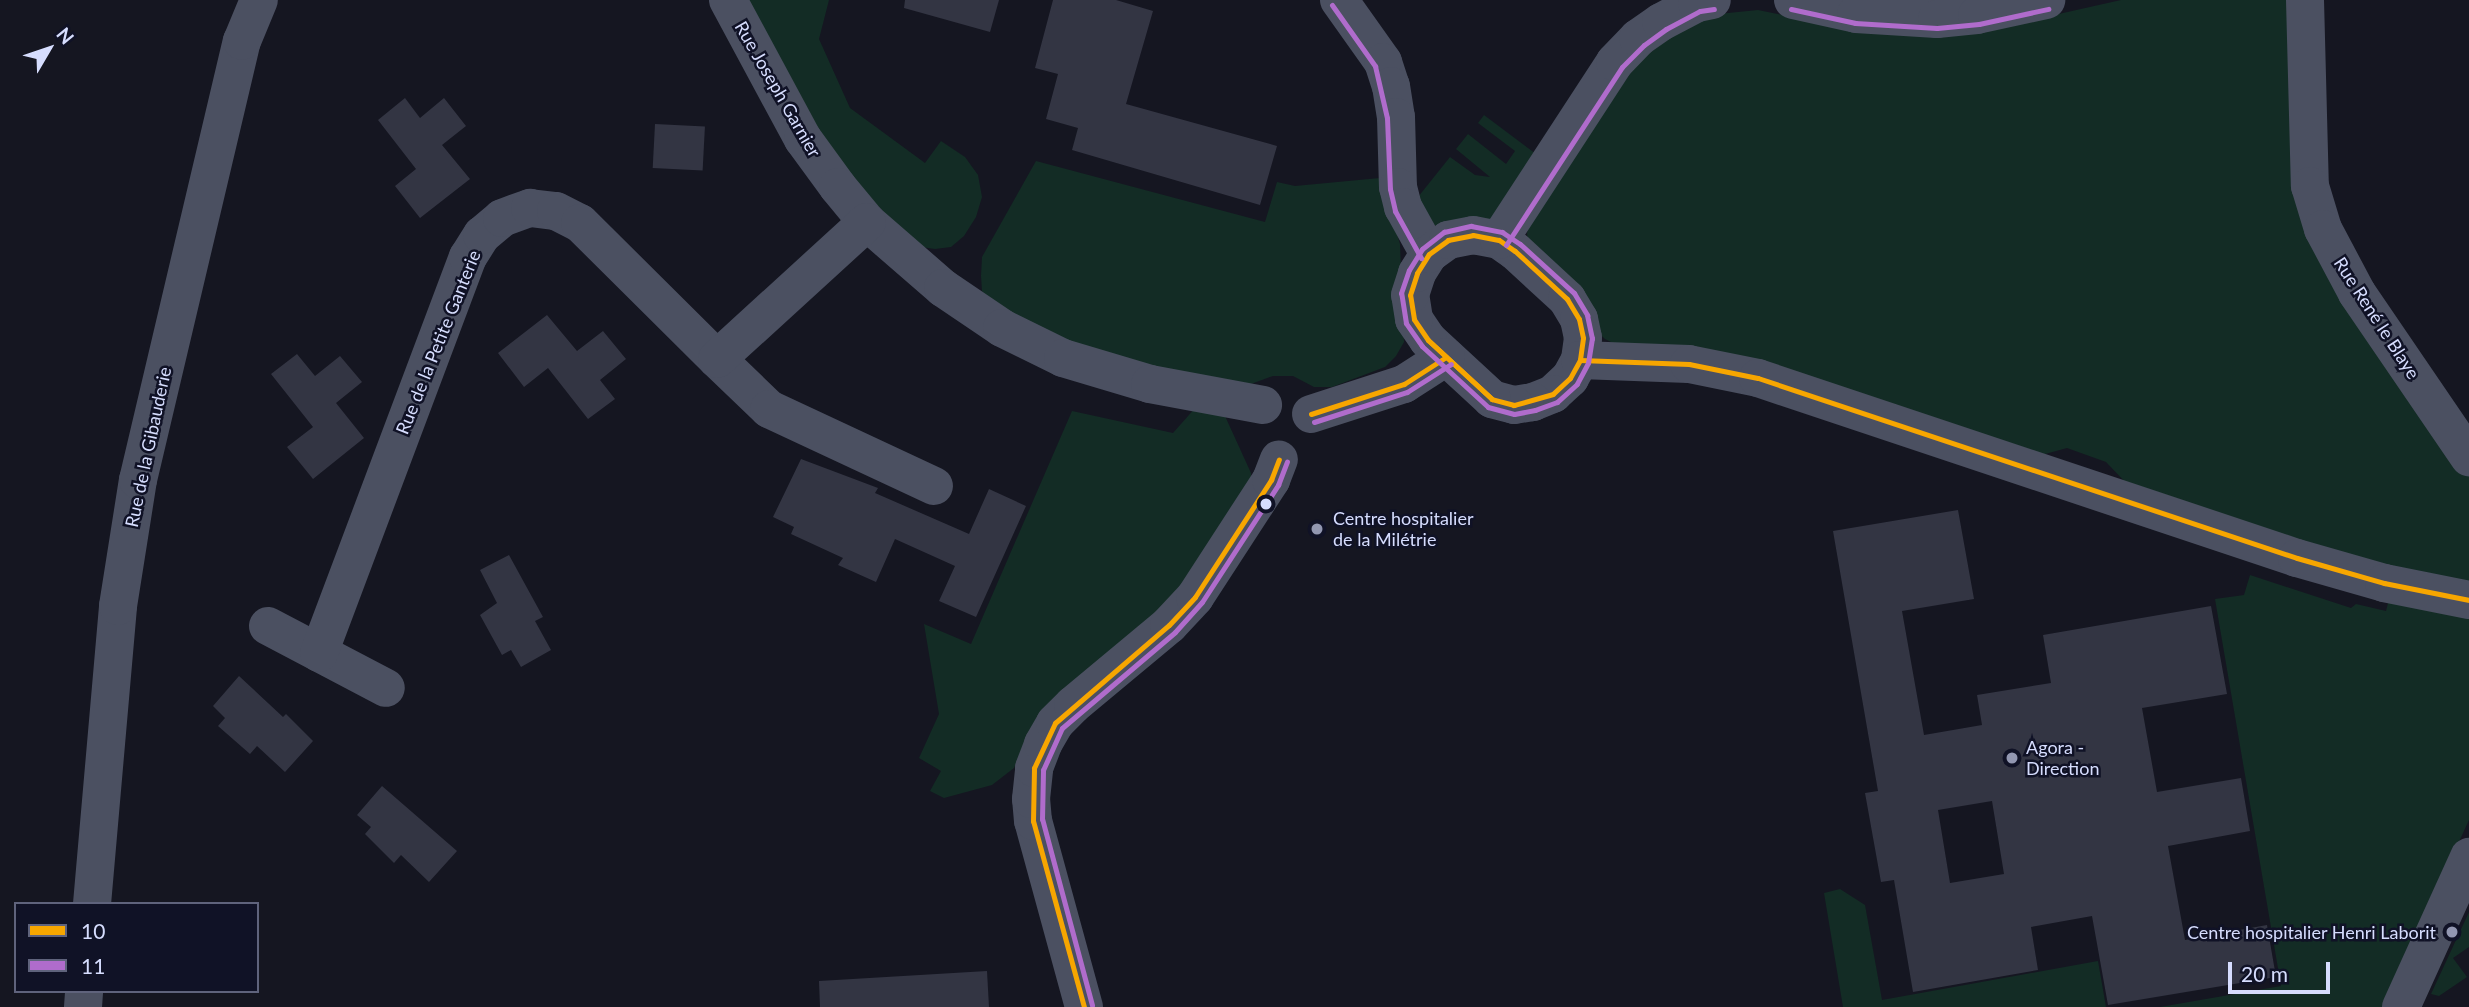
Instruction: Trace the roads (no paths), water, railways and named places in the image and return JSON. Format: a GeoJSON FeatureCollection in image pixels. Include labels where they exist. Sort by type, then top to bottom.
{"type":"FeatureCollection","features":[{"type":"Feature","properties":{"kind":"street","name":"Rue de la Gibauderie"},"geometry":{"type":"LineString","coordinates":[[92,902],[118,606],[138,480],[242,41],[259,0]]}},
{"type":"Feature","properties":{"kind":"street","name":"Rue Joseph Garnier"},"geometry":{"type":"LineString","coordinates":[[728,0],[803,139],[867,222],[943,288],[1002,328],[1063,358],[1150,384],[1263,405]]}},
{"type":"Feature","properties":{"kind":"street"},"geometry":{"type":"LineString","coordinates":[[1339,0],[1383,62],[1396,117],[1398,187],[1403,207],[1429,254]]}},
{"type":"Feature","properties":{"kind":"street"},"geometry":{"type":"LineString","coordinates":[[1499,240],[1615,62],[1638,38],[1661,22],[1697,4],[1712,0]]}},
{"type":"Feature","properties":{"kind":"street"},"geometry":{"type":"LineString","coordinates":[[1793,0],[1856,14],[1937,19],[1977,15],[2046,0]]}},
{"type":"Feature","properties":{"kind":"street","name":"Rue René le Blaye"},"geometry":{"type":"LineString","coordinates":[[2305,0],[2310,186],[2323,229],[2357,293],[2469,457]]}},
{"type":"Feature","properties":{"kind":"street","name":"Rue de la Petite Ganterie"},"geometry":{"type":"LineString","coordinates":[[319,653],[468,257],[482,235],[502,218],[530,208],[556,211],[580,223],[769,409],[934,486]]}},
{"type":"Feature","properties":{"kind":"street"},"geometry":{"type":"LineString","coordinates":[[717,359],[867,222]]}},
{"type":"Feature","properties":{"kind":"street"},"geometry":{"type":"LineString","coordinates":[[1474,235],[1499,240],[1567,299],[1579,319],[1583,338],[1580,360],[1570,378],[1553,394],[1533,402],[1514,405],[1492,399],[1428,340],[1414,319],[1410,295],[1417,273],[1429,254],[1448,240],[1474,235]]}},
{"type":"Feature","properties":{"kind":"street"},"geometry":{"type":"LineString","coordinates":[[1311,414],[1404,384],[1446,357]]}},
{"type":"Feature","properties":{"kind":"street"},"geometry":{"type":"LineString","coordinates":[[1580,360],[1689,364],[1758,378],[2298,558],[2384,583],[2469,600]]}},
{"type":"Feature","properties":{"kind":"street"},"geometry":{"type":"LineString","coordinates":[[1084,1007],[1033,821],[1031,799],[1034,768],[1055,723],[1169,625],[1195,597],[1264,491],[1279,459]]}},
{"type":"Feature","properties":{"kind":"street"},"geometry":{"type":"LineString","coordinates":[[268,626],[386,688]]}},
{"type":"Feature","properties":{"kind":"street"},"geometry":{"type":"LineString","coordinates":[[2401,1007],[2469,857]]}},
{"type":"Feature","properties":{"kind":"place","name":"Centre hospitalier de la Milétrie"},"geometry":{"type":"Point","coordinates":[1317,529]}},
{"type":"Feature","properties":{"kind":"place","name":"Agora - Direction"},"geometry":{"type":"Point","coordinates":[2012,758]}},
{"type":"Feature","properties":{"kind":"place","name":"Centre hospitalier Henri Laborit"},"geometry":{"type":"Point","coordinates":[2452,932]}}]}
